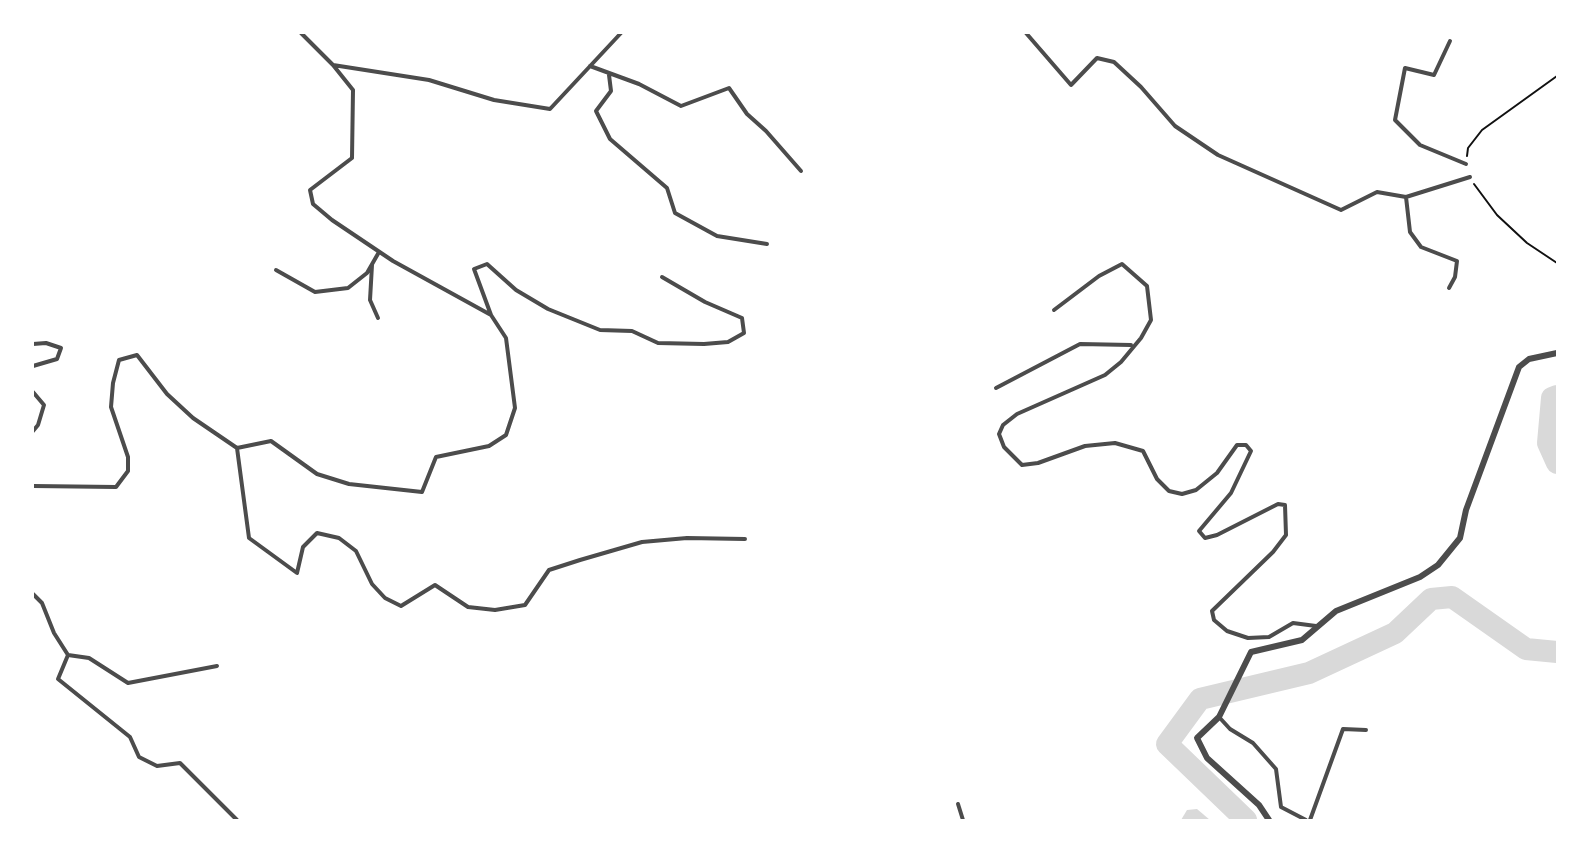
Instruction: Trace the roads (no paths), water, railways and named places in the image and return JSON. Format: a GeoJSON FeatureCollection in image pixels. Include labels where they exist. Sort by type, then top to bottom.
{"type":"FeatureCollection","features":[{"type":"Feature","properties":{"kind":"street"},"geometry":{"type":"LineString","coordinates":[[1269,820],[1259,805],[1207,758],[1197,738],[1220,717],[1251,652],[1302,640],[1336,611],[1420,577],[1438,565],[1460,538],[1466,510],[1519,367],[1529,359],[1557,353]]}},
{"type":"Feature","properties":{"kind":"lane"},"geometry":{"type":"LineString","coordinates":[[301,33],[333,65],[352,90],[352,158],[310,190],[313,204],[380,252],[491,315]]}},
{"type":"Feature","properties":{"kind":"lane"},"geometry":{"type":"LineString","coordinates":[[333,65],[429,80],[495,100],[550,109],[621,33]]}},
{"type":"Feature","properties":{"kind":"lane"},"geometry":{"type":"LineString","coordinates":[[1026,33],[1071,85],[1097,58],[1114,62],[1141,87],[1175,126],[1218,155],[1341,210],[1377,192],[1406,197],[1470,177]]}},
{"type":"Feature","properties":{"kind":"lane"},"geometry":{"type":"LineString","coordinates":[[1450,41],[1434,75],[1405,68],[1395,120],[1420,145],[1466,164]]}},
{"type":"Feature","properties":{"kind":"lane"},"geometry":{"type":"LineString","coordinates":[[590,66],[609,75],[639,84],[681,106],[729,88],[747,114],[766,131],[801,171]]}},
{"type":"Feature","properties":{"kind":"lane"},"geometry":{"type":"LineString","coordinates":[[609,75],[611,91],[597,111],[610,139],[667,188],[675,213],[717,236],[766,244]]}},
{"type":"Feature","properties":{"kind":"lane"},"geometry":{"type":"LineString","coordinates":[[1406,197],[1410,232],[1421,247],[1457,261],[1455,277],[1449,288]]}},
{"type":"Feature","properties":{"kind":"lane"},"geometry":{"type":"LineString","coordinates":[[276,270],[315,292],[348,288],[367,273],[380,252]]}},
{"type":"Feature","properties":{"kind":"lane"},"geometry":{"type":"LineString","coordinates":[[33,486],[116,487],[128,471],[128,457],[111,407],[113,383],[119,360],[138,355],[166,394],[193,418],[237,448],[271,441],[317,474],[349,484],[422,492],[436,457],[489,446],[506,435],[515,408],[506,338],[491,315],[474,269],[487,264],[516,290],[548,309],[600,330],[632,332],[658,343],[704,344],[729,342],[744,333],[742,318],[705,302],[662,277]]}},
{"type":"Feature","properties":{"kind":"lane"},"geometry":{"type":"LineString","coordinates":[[1054,310],[1099,276],[1122,264],[1147,286],[1151,320],[1141,338],[1105,375],[1017,414],[1003,425],[999,434],[1004,447],[1022,465],[1038,463],[1085,446],[1115,443],[1143,451],[1157,479],[1169,491],[1182,494],[1196,490],[1217,473],[1237,445],[1246,445],[1251,451],[1231,493],[1199,531],[1205,538],[1217,535],[1278,504],[1285,505],[1286,535],[1274,552],[1212,611],[1214,620],[1227,631],[1248,638],[1269,637],[1293,623],[1316,626]]}},
{"type":"Feature","properties":{"kind":"lane"},"geometry":{"type":"LineString","coordinates":[[372,265],[370,300],[378,318]]}},
{"type":"Feature","properties":{"kind":"lane"},"geometry":{"type":"LineString","coordinates":[[33,344],[46,343],[60,348],[57,359],[33,366]]}},
{"type":"Feature","properties":{"kind":"lane"},"geometry":{"type":"LineString","coordinates":[[996,388],[1080,344],[1132,345]]}},
{"type":"Feature","properties":{"kind":"lane"},"geometry":{"type":"LineString","coordinates":[[33,392],[44,405],[38,425],[33,431]]}},
{"type":"Feature","properties":{"kind":"lane"},"geometry":{"type":"LineString","coordinates":[[237,448],[249,538],[297,573],[303,548],[318,533],[339,538],[356,552],[378,591],[385,598],[401,606],[435,585],[468,607],[495,610],[525,605],[549,570],[590,557],[642,542],[687,538],[745,539]]}},
{"type":"Feature","properties":{"kind":"lane"},"geometry":{"type":"LineString","coordinates":[[33,594],[42,603],[54,633],[68,654],[89,658],[128,683],[217,666]]}},
{"type":"Feature","properties":{"kind":"lane"},"geometry":{"type":"LineString","coordinates":[[68,654],[58,679],[130,737],[139,757],[157,766],[180,763],[237,820]]}},
{"type":"Feature","properties":{"kind":"lane"},"geometry":{"type":"LineString","coordinates":[[1220,717],[1230,729],[1253,743],[1276,769],[1281,807],[1308,820],[1343,729],[1366,730]]}},
{"type":"Feature","properties":{"kind":"lane"},"geometry":{"type":"LineString","coordinates":[[958,804],[963,820]]}},
{"type":"Feature","properties":{"kind":"waterway"},"geometry":{"type":"LineString","coordinates":[[1557,396],[1552,398],[1548,443],[1557,463]]}},
{"type":"Feature","properties":{"kind":"waterway"},"geometry":{"type":"LineString","coordinates":[[1246,820],[1167,744],[1200,699],[1309,673],[1395,633],[1431,599],[1452,597],[1526,649],[1557,652]]}}]}
